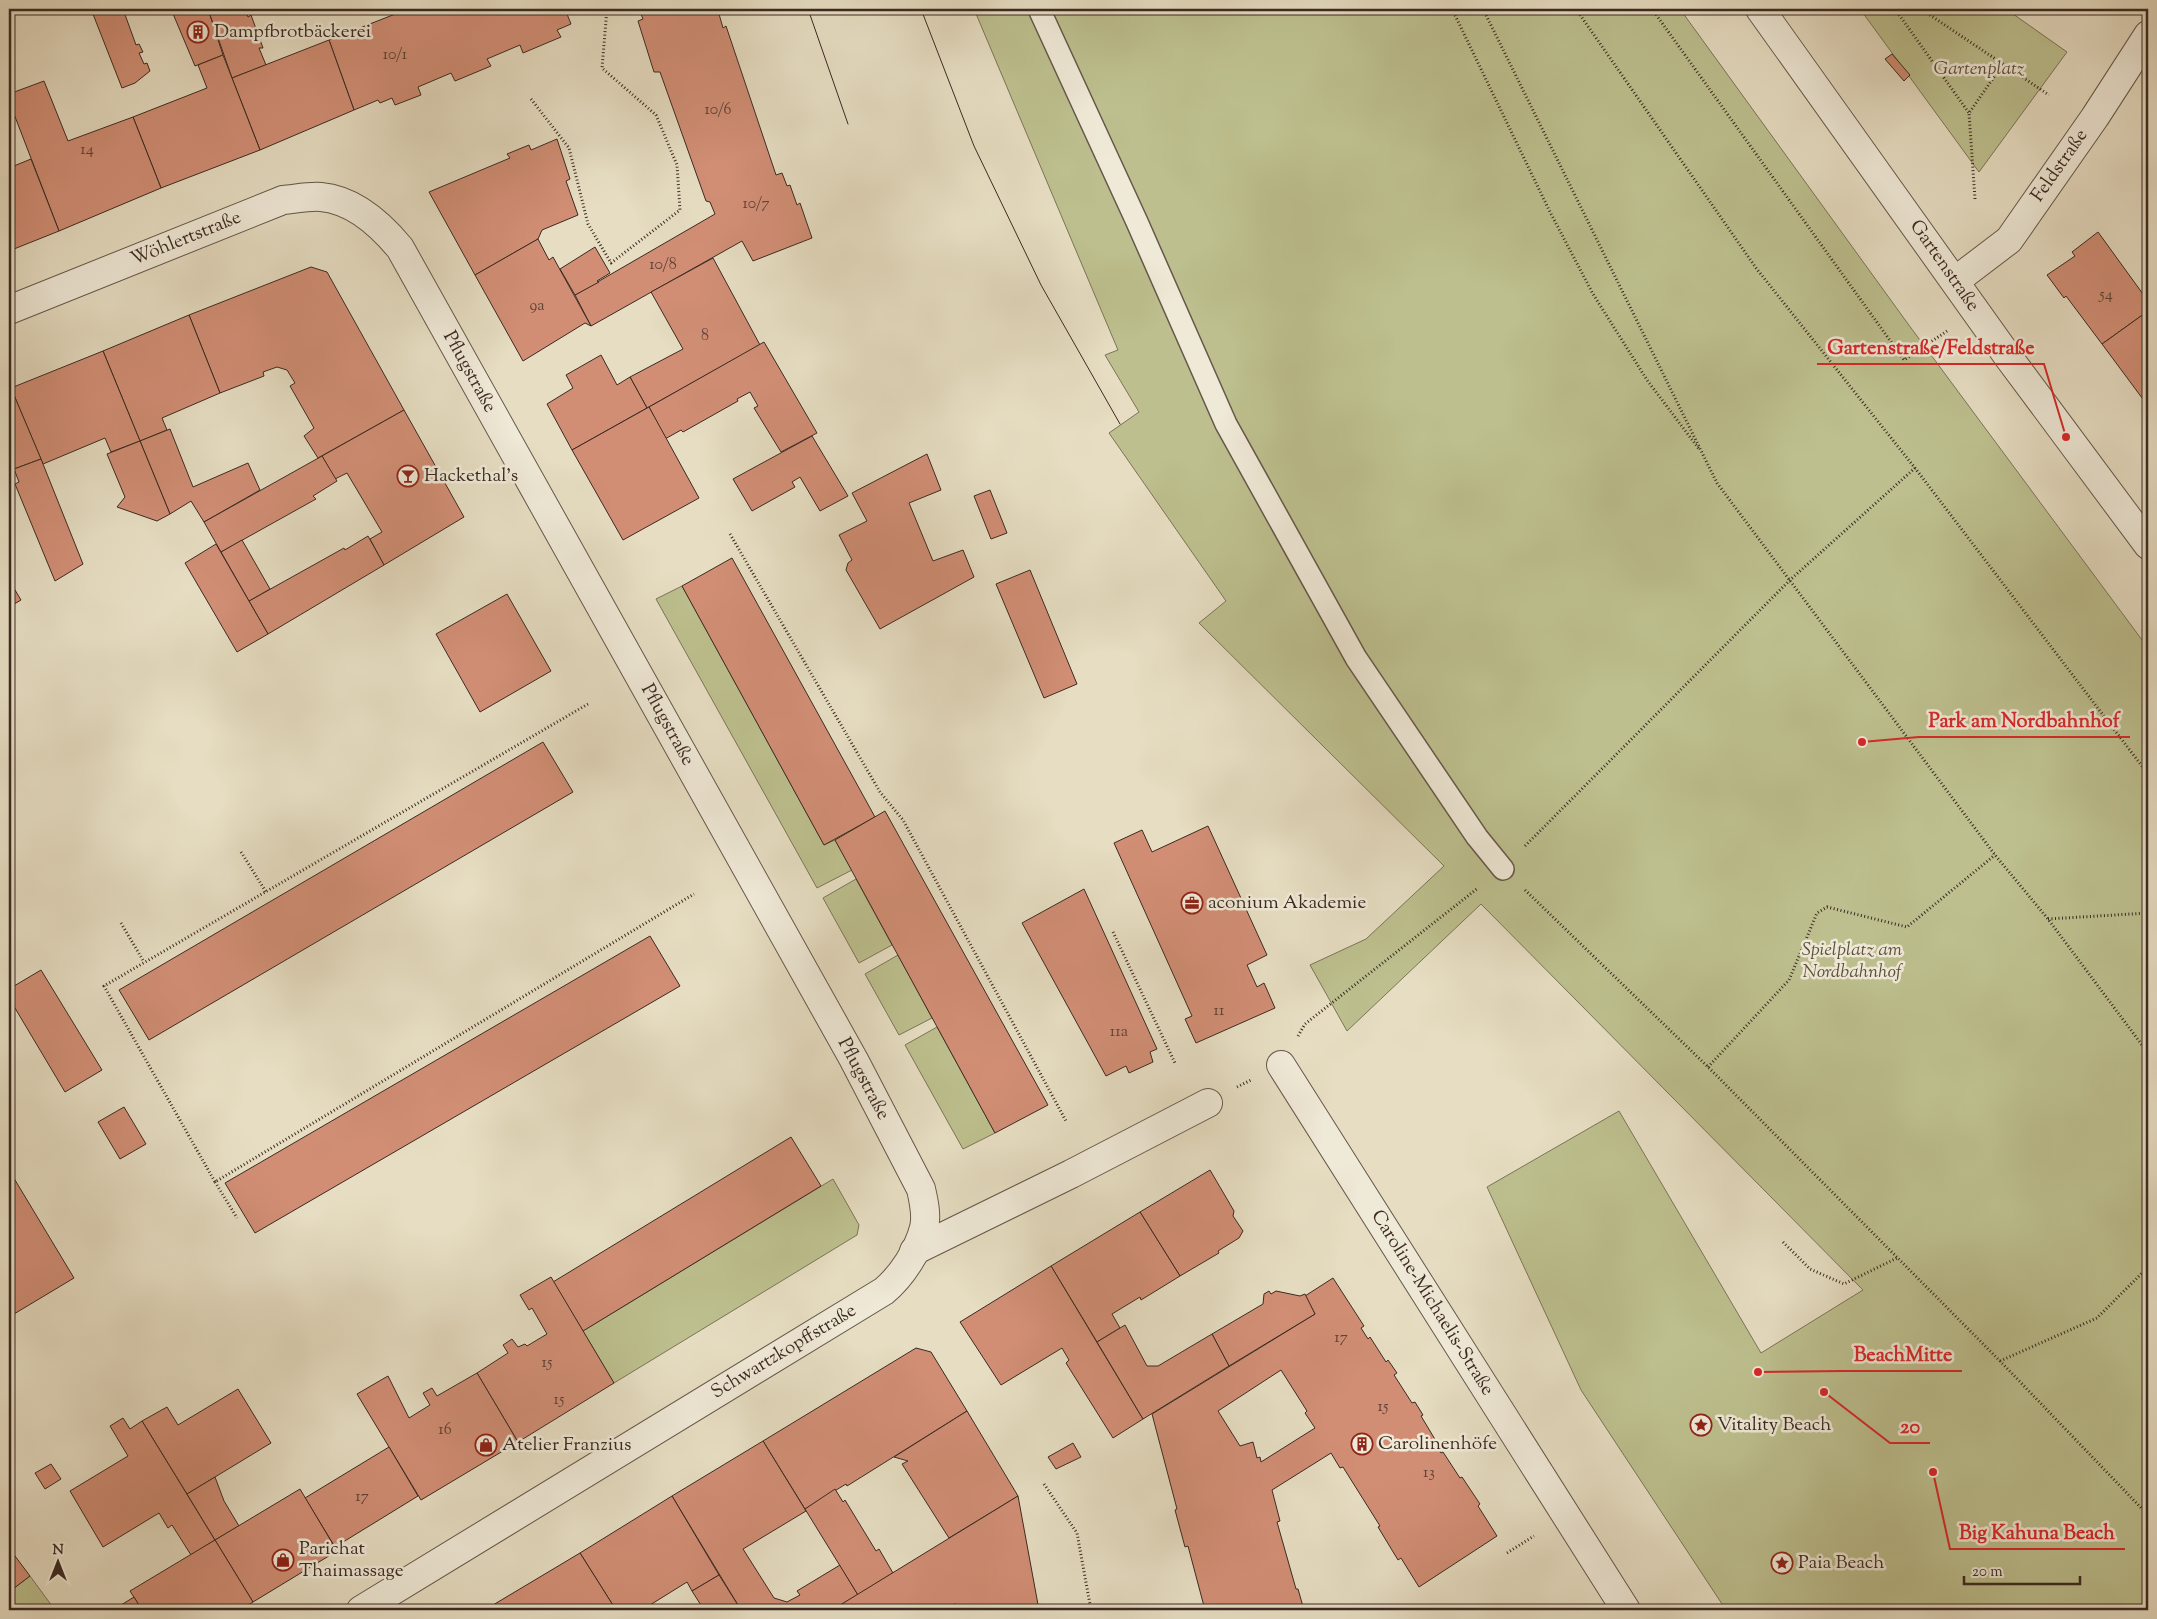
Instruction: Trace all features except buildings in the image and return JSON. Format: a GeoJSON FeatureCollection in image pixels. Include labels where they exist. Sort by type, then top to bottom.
{"type":"FeatureCollection","features":[{"type":"Feature","properties":{"kind":"street","name":"Gartenstraße"},"geometry":{"type":"LineString","coordinates":[[1760,9],[2066,437],[2148,545]]}},
{"type":"Feature","properties":{"kind":"street","name":"Feldstraße"},"geometry":{"type":"LineString","coordinates":[[1955,281],[2009,240],[2095,117],[2148,34]]}},
{"type":"Feature","properties":{"kind":"street","name":"Wöhlertstraße"},"geometry":{"type":"LineString","coordinates":[[9,310],[283,200],[322,197],[344,203],[366,215]]}},
{"type":"Feature","properties":{"kind":"street","name":"Pflugstraße"},"geometry":{"type":"LineString","coordinates":[[366,215],[384,229],[400,248],[863,1077],[921,1189],[925,1205],[924,1228],[914,1251]]}},
{"type":"Feature","properties":{"kind":"street","name":"Caroline-Michaelis-Straße"},"geometry":{"type":"LineString","coordinates":[[1281,1065],[1626,1610]]}},
{"type":"Feature","properties":{"kind":"street"},"geometry":{"type":"LineString","coordinates":[[914,1251],[1071,1174],[1208,1103]]}},
{"type":"Feature","properties":{"kind":"street","name":"Schwartzkopffstraße"},"geometry":{"type":"LineString","coordinates":[[361,1610],[884,1291],[904,1269],[914,1251]]}},
{"type":"Feature","properties":{"kind":"lane"},"geometry":{"type":"LineString","coordinates":[[1039,9],[1137,222],[1226,424],[1356,658],[1476,837],[1503,868]]}},
{"type":"Feature","properties":{"kind":"path"},"geometry":{"type":"LineString","coordinates":[[531,99],[569,148],[588,224],[611,263],[680,210],[676,165],[656,115],[602,68],[607,9]]}},
{"type":"Feature","properties":{"kind":"path"},"geometry":{"type":"LineString","coordinates":[[1452,9],[1550,212],[1593,294],[1647,380],[1704,456]]}},
{"type":"Feature","properties":{"kind":"path"},"geometry":{"type":"LineString","coordinates":[[1483,9],[1717,483],[1995,855],[2048,919],[2148,1054]]}},
{"type":"Feature","properties":{"kind":"path"},"geometry":{"type":"LineString","coordinates":[[1576,9],[1756,268],[1915,468],[2148,774]]}},
{"type":"Feature","properties":{"kind":"path"},"geometry":{"type":"LineString","coordinates":[[1652,9],[1904,360],[1976,310]]}},
{"type":"Feature","properties":{"kind":"path"},"geometry":{"type":"LineString","coordinates":[[1895,9],[1969,114],[1975,199]]}},
{"type":"Feature","properties":{"kind":"path"},"geometry":{"type":"LineString","coordinates":[[1921,9],[2050,95]]}},
{"type":"Feature","properties":{"kind":"path"},"geometry":{"type":"LineString","coordinates":[[1969,114],[2003,64]]}},
{"type":"Feature","properties":{"kind":"path"},"geometry":{"type":"LineString","coordinates":[[1208,1103],[1281,1065],[1305,1024],[1503,868],[1790,580],[1915,468]]}},
{"type":"Feature","properties":{"kind":"path"},"geometry":{"type":"LineString","coordinates":[[730,534],[880,792],[903,820],[1066,1121]]}},
{"type":"Feature","properties":{"kind":"path"},"geometry":{"type":"LineString","coordinates":[[237,1218],[104,986],[588,704]]}},
{"type":"Feature","properties":{"kind":"path"},"geometry":{"type":"LineString","coordinates":[[241,852],[266,892]]}},
{"type":"Feature","properties":{"kind":"path"},"geometry":{"type":"LineString","coordinates":[[1708,1067],[1789,980],[1817,913],[1827,907],[1908,927],[1995,855]]}},
{"type":"Feature","properties":{"kind":"path"},"geometry":{"type":"LineString","coordinates":[[1503,868],[1708,1067],[2000,1361],[2148,1515]]}},
{"type":"Feature","properties":{"kind":"path"},"geometry":{"type":"LineString","coordinates":[[215,1182],[694,894]]}},
{"type":"Feature","properties":{"kind":"path"},"geometry":{"type":"LineString","coordinates":[[2048,919],[2148,914]]}},
{"type":"Feature","properties":{"kind":"path"},"geometry":{"type":"LineString","coordinates":[[121,923],[144,962]]}},
{"type":"Feature","properties":{"kind":"path"},"geometry":{"type":"LineString","coordinates":[[1113,932],[1175,1063]]}},
{"type":"Feature","properties":{"kind":"path"},"geometry":{"type":"LineString","coordinates":[[1783,1242],[1810,1269],[1844,1284],[1897,1258]]}},
{"type":"Feature","properties":{"kind":"path"},"geometry":{"type":"LineString","coordinates":[[2000,1361],[2097,1318],[2148,1267]]}},
{"type":"Feature","properties":{"kind":"path"},"geometry":{"type":"LineString","coordinates":[[1044,1484],[1077,1533],[1091,1610]]}},
{"type":"Feature","properties":{"kind":"path"},"geometry":{"type":"LineString","coordinates":[[1507,1553],[1534,1536]]}},
{"type":"Feature","properties":{"kind":"green space","name":"Spielplatz am Nordbahnhof"},"geometry":{"type":"Polygon","coordinates":[[[974,9],[1680,9],[1911,328],[2148,648],[2148,1610],[1726,1610],[1581,1390],[1487,1187],[1619,1111],[1761,1353],[1863,1290],[1481,904],[1347,1031],[1310,965],[1366,939],[1444,866],[1199,623],[1226,601],[1109,433],[1139,412],[1105,355],[1118,350],[974,9]]]}},
{"type":"Feature","properties":{"kind":"green space","name":"Gartenplatz"},"geometry":{"type":"Polygon","coordinates":[[[1860,9],[2006,9],[2067,52],[1979,172],[1860,9]]]}},
{"type":"Feature","properties":{"kind":"green space"},"geometry":{"type":"Polygon","coordinates":[[[682,586],[824,845],[835,840],[852,870],[817,888],[656,599],[682,586]]]}},
{"type":"Feature","properties":{"kind":"green space"},"geometry":{"type":"Polygon","coordinates":[[[856,879],[892,945],[859,963],[823,898],[856,879]]]}},
{"type":"Feature","properties":{"kind":"green space"},"geometry":{"type":"Polygon","coordinates":[[[898,955],[932,1018],[899,1035],[865,974],[898,955]]]}},
{"type":"Feature","properties":{"kind":"green space"},"geometry":{"type":"Polygon","coordinates":[[[937,1027],[995,1133],[963,1149],[905,1045],[937,1027]]]}},
{"type":"Feature","properties":{"kind":"green space"},"geometry":{"type":"Polygon","coordinates":[[[833,1179],[859,1225],[857,1235],[614,1383],[583,1331],[833,1179]]]}},
{"type":"Feature","properties":{"kind":"green space"},"geometry":{"type":"Polygon","coordinates":[[[30,1576],[52,1606],[46,1610],[9,1610],[9,1592],[30,1576]]]}},
{"type":"Feature","properties":{"kind":"tram line"},"geometry":{"type":"LineString","coordinates":[[808,9],[848,124]]}},
{"type":"Feature","properties":{"kind":"tram line"},"geometry":{"type":"LineString","coordinates":[[921,9],[974,146],[1041,285],[1120,424]]}},
{"type":"Feature","properties":{"kind":"place","name":"Dampfbrotbäckerei"},"geometry":{"type":"Point","coordinates":[198,32]}},
{"type":"Feature","properties":{"kind":"place","name":"Gartenstraße/Feldstraße"},"geometry":{"type":"Point","coordinates":[2066,437]}},
{"type":"Feature","properties":{"kind":"place","name":"Hackethal's"},"geometry":{"type":"Point","coordinates":[408,476]}},
{"type":"Feature","properties":{"kind":"place","name":"Park am Nordbahnhof"},"geometry":{"type":"Point","coordinates":[1862,742]}},
{"type":"Feature","properties":{"kind":"place","name":"aconium Akademie"},"geometry":{"type":"Point","coordinates":[1192,903]}},
{"type":"Feature","properties":{"kind":"place","name":"BeachMitte"},"geometry":{"type":"Point","coordinates":[1758,1372]}},
{"type":"Feature","properties":{"kind":"place","name":"20"},"geometry":{"type":"Point","coordinates":[1824,1392]}},
{"type":"Feature","properties":{"kind":"place","name":"Vitality Beach"},"geometry":{"type":"Point","coordinates":[1701,1425]}},
{"type":"Feature","properties":{"kind":"place","name":"Carolinenhöfe"},"geometry":{"type":"Point","coordinates":[1362,1444]}},
{"type":"Feature","properties":{"kind":"place","name":"Atelier Franzius"},"geometry":{"type":"Point","coordinates":[486,1445]}},
{"type":"Feature","properties":{"kind":"place","name":"Big Kahuna Beach"},"geometry":{"type":"Point","coordinates":[1933,1472]}},
{"type":"Feature","properties":{"kind":"place","name":"Parichat Thaimassage"},"geometry":{"type":"Point","coordinates":[283,1560]}},
{"type":"Feature","properties":{"kind":"place","name":"Paia Beach"},"geometry":{"type":"Point","coordinates":[1782,1563]}}]}
